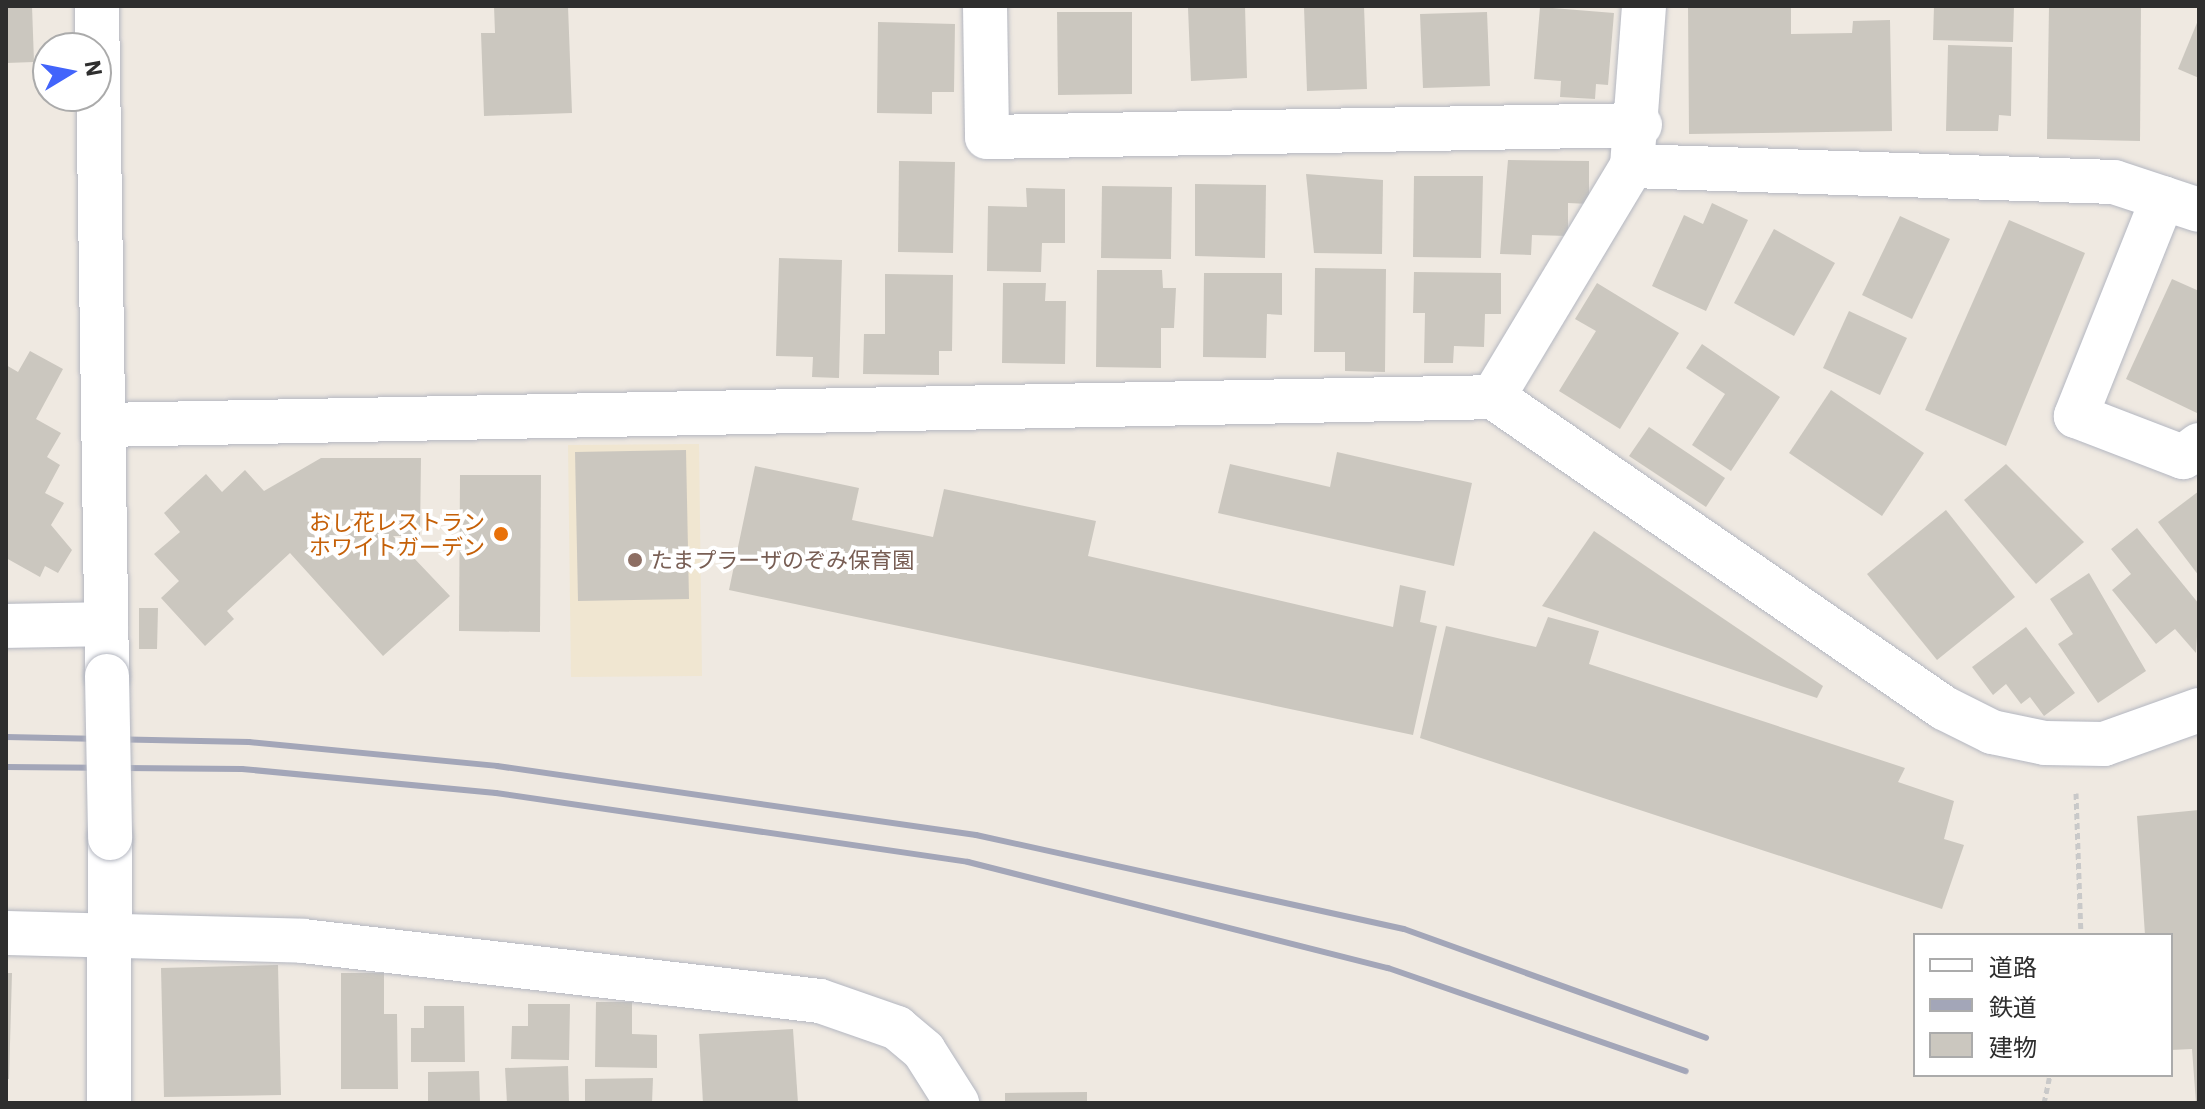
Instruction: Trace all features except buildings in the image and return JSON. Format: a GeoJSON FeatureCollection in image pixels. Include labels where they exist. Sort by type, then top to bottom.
{"type":"FeatureCollection","features":[{"type":"Feature","properties":{"kind":"street"},"geometry":{"type":"LineString","coordinates":[[97,6],[110,838],[109,1103]]}},
{"type":"Feature","properties":{"kind":"street"},"geometry":{"type":"LineString","coordinates":[[985,6],[987,137],[1636,145],[2114,182],[2181,204],[2076,416],[2183,457],[2199,445]]}},
{"type":"Feature","properties":{"kind":"street"},"geometry":{"type":"LineString","coordinates":[[1493,397],[1636,145],[1644,6]]}},
{"type":"Feature","properties":{"kind":"street"},"geometry":{"type":"LineString","coordinates":[[104,425],[1493,397],[1944,708],[1992,732],[2072,744],[2104,744],[2199,710]]}},
{"type":"Feature","properties":{"kind":"street"},"geometry":{"type":"LineString","coordinates":[[6,626],[106,624]]}},
{"type":"Feature","properties":{"kind":"street"},"geometry":{"type":"LineString","coordinates":[[6,933],[111,940],[303,941],[820,1001],[897,1028],[924,1051],[957,1103]]}},
{"type":"Feature","properties":{"kind":"path"},"geometry":{"type":"LineString","coordinates":[[2072,744],[2081,933]]}},
{"type":"Feature","properties":{"kind":"path"},"geometry":{"type":"LineString","coordinates":[[2044,1103],[2050,1077]]}},
{"type":"Feature","properties":{"kind":"shaded area","name":"たまプラーザのぞみ保育園"},"geometry":{"type":"Polygon","coordinates":[[[699,444],[702,676],[571,677],[568,445],[699,444]]]}},
{"type":"Feature","properties":{"kind":"railway"},"geometry":{"type":"LineString","coordinates":[[6,737],[249,742],[497,766],[976,835],[1404,929],[1706,1038]]}},
{"type":"Feature","properties":{"kind":"railway"},"geometry":{"type":"LineString","coordinates":[[6,767],[242,769],[496,793],[968,862],[1388,968],[1686,1071]]}},
{"type":"Feature","properties":{"kind":"place","name":"おし花レストラン ホワイトガーデン"},"geometry":{"type":"Point","coordinates":[501,534]}},
{"type":"Feature","properties":{"kind":"place","name":"たまプラーザのぞみ保育園"},"geometry":{"type":"Point","coordinates":[635,560]}}]}
